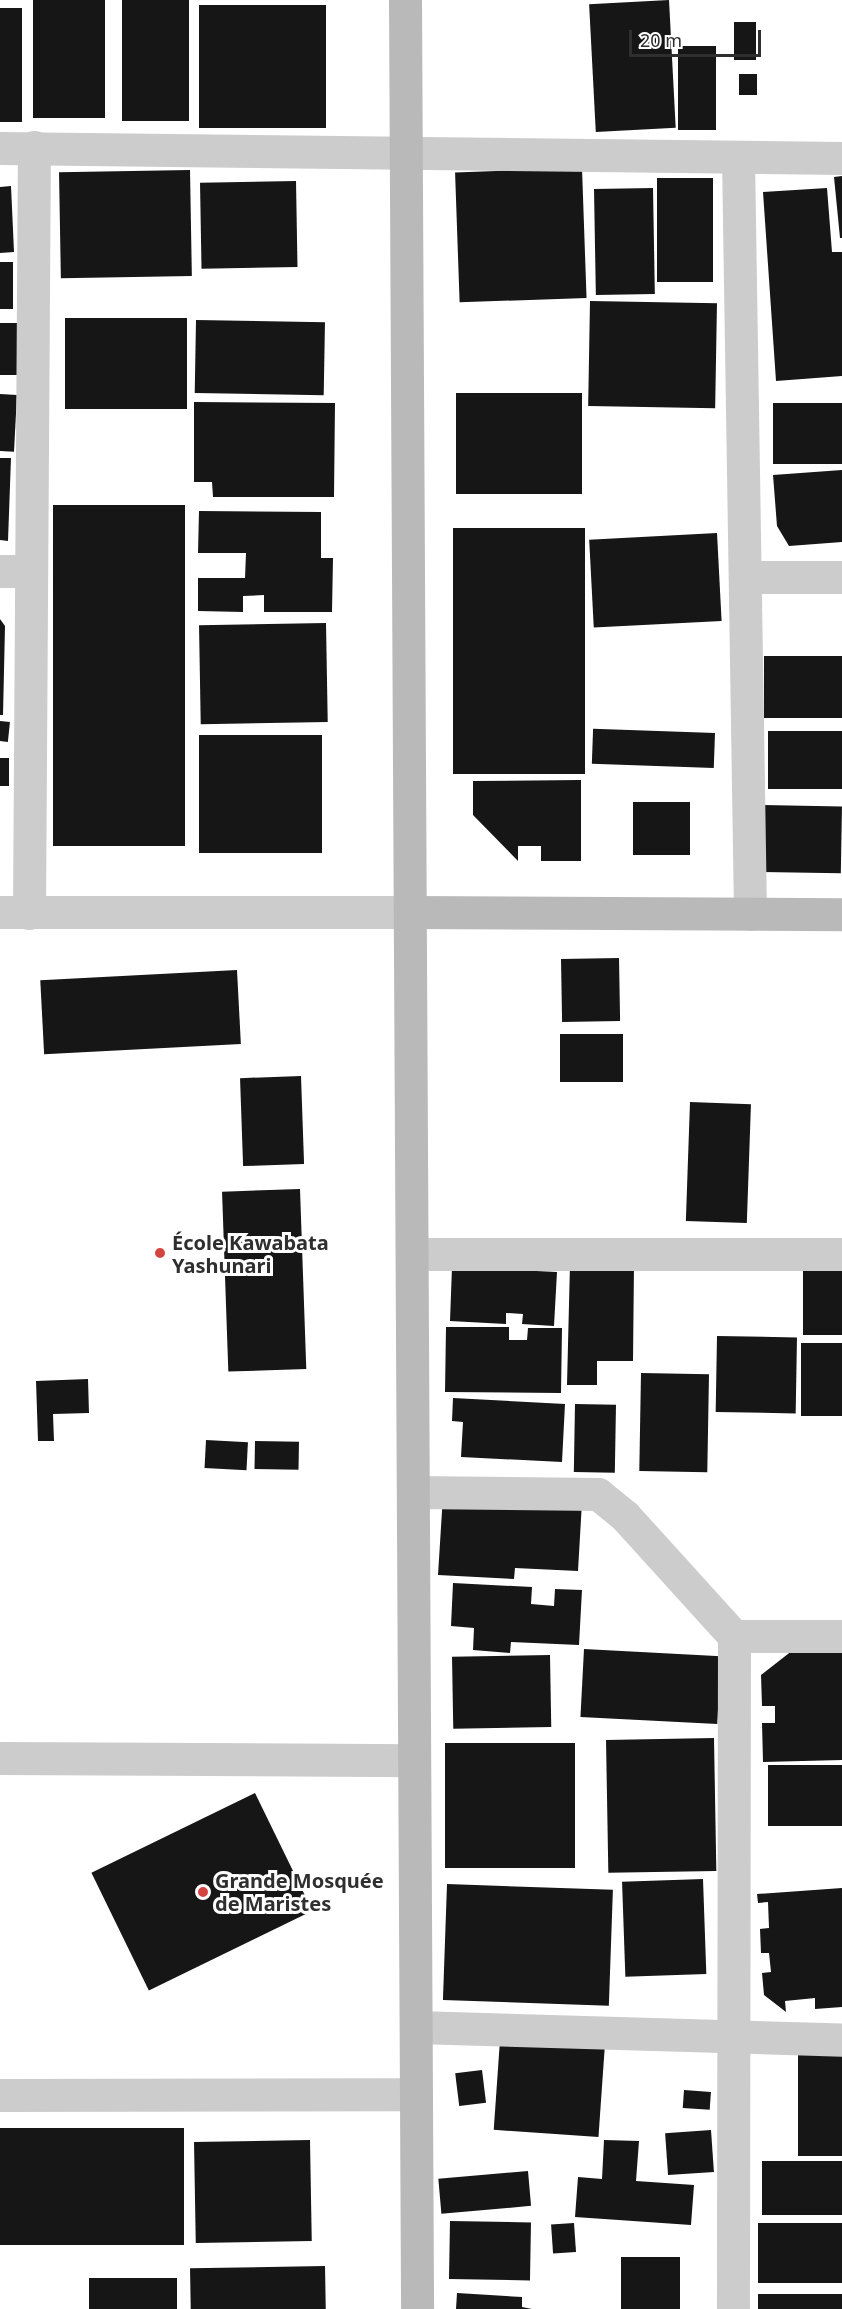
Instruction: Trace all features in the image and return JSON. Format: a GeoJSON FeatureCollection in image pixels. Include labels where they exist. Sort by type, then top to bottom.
{"type":"FeatureCollection","features":[{"type":"Feature","properties":{"kind":"street"},"geometry":{"type":"LineString","coordinates":[[405,0],[417,2309]]}},
{"type":"Feature","properties":{"kind":"street"},"geometry":{"type":"LineString","coordinates":[[34,147],[15,571],[15,912],[842,914]]}},
{"type":"Feature","properties":{"kind":"street"},"geometry":{"type":"LineString","coordinates":[[0,148],[842,158]]}},
{"type":"Feature","properties":{"kind":"street"},"geometry":{"type":"LineString","coordinates":[[738,157],[750,914]]}},
{"type":"Feature","properties":{"kind":"street"},"geometry":{"type":"LineString","coordinates":[[745,577],[842,577]]}},
{"type":"Feature","properties":{"kind":"street"},"geometry":{"type":"LineString","coordinates":[[412,1254],[842,1254]]}},
{"type":"Feature","properties":{"kind":"street"},"geometry":{"type":"LineString","coordinates":[[413,1492],[598,1494],[625,1516],[735,1636],[732,2309]]}},
{"type":"Feature","properties":{"kind":"street"},"geometry":{"type":"LineString","coordinates":[[735,1636],[842,1636]]}},
{"type":"Feature","properties":{"kind":"street"},"geometry":{"type":"LineString","coordinates":[[0,1758],[414,1760]]}},
{"type":"Feature","properties":{"kind":"street"},"geometry":{"type":"LineString","coordinates":[[416,2027],[842,2040]]}},
{"type":"Feature","properties":{"kind":"street"},"geometry":{"type":"LineString","coordinates":[[0,2096],[416,2094]]}},
{"type":"Feature","properties":{"kind":"building"},"geometry":{"type":"Polygon","coordinates":[[[33,0],[105,0],[105,118],[33,118],[33,0]]]}},
{"type":"Feature","properties":{"kind":"building"},"geometry":{"type":"Polygon","coordinates":[[[122,0],[189,0],[189,121],[122,121],[122,0]]]}},
{"type":"Feature","properties":{"kind":"building"},"geometry":{"type":"Polygon","coordinates":[[[669,0],[676,128],[596,132],[589,4],[669,0]]]}},
{"type":"Feature","properties":{"kind":"building"},"geometry":{"type":"Polygon","coordinates":[[[199,5],[326,5],[326,128],[199,128],[199,5]]]}},
{"type":"Feature","properties":{"kind":"building"},"geometry":{"type":"Polygon","coordinates":[[[0,8],[22,8],[22,122],[0,122],[0,8]]]}},
{"type":"Feature","properties":{"kind":"building"},"geometry":{"type":"Polygon","coordinates":[[[734,22],[756,22],[756,60],[734,60],[734,22]]]}},
{"type":"Feature","properties":{"kind":"building"},"geometry":{"type":"Polygon","coordinates":[[[678,46],[716,46],[716,130],[678,130],[678,46]]]}},
{"type":"Feature","properties":{"kind":"building"},"geometry":{"type":"Polygon","coordinates":[[[739,74],[757,74],[757,95],[739,95],[739,74]]]}},
{"type":"Feature","properties":{"kind":"building"},"geometry":{"type":"Polygon","coordinates":[[[582,168],[587,298],[460,302],[455,172],[582,168]]]}},
{"type":"Feature","properties":{"kind":"building"},"geometry":{"type":"Polygon","coordinates":[[[190,170],[192,276],[61,278],[59,172],[190,170]]]}},
{"type":"Feature","properties":{"kind":"building"},"geometry":{"type":"Polygon","coordinates":[[[842,176],[842,238],[840,238],[834,177],[842,176]]]}},
{"type":"Feature","properties":{"kind":"building"},"geometry":{"type":"Polygon","coordinates":[[[657,178],[713,178],[713,282],[657,282],[657,178]]]}},
{"type":"Feature","properties":{"kind":"building"},"geometry":{"type":"Polygon","coordinates":[[[296,181],[298,267],[202,269],[200,183],[296,181]]]}},
{"type":"Feature","properties":{"kind":"building"},"geometry":{"type":"Polygon","coordinates":[[[11,186],[14,252],[0,253],[0,187],[11,186]]]}},
{"type":"Feature","properties":{"kind":"building"},"geometry":{"type":"Polygon","coordinates":[[[653,188],[655,294],[596,295],[594,189],[653,188]]]}},
{"type":"Feature","properties":{"kind":"building"},"geometry":{"type":"Polygon","coordinates":[[[827,188],[832,252],[842,252],[842,376],[776,381],[763,192],[827,188]]]}},
{"type":"Feature","properties":{"kind":"building"},"geometry":{"type":"Polygon","coordinates":[[[0,262],[13,262],[13,309],[0,309],[0,262]]]}},
{"type":"Feature","properties":{"kind":"building"},"geometry":{"type":"Polygon","coordinates":[[[590,301],[717,303],[715,408],[588,406],[590,301]]]}},
{"type":"Feature","properties":{"kind":"building"},"geometry":{"type":"Polygon","coordinates":[[[65,318],[187,318],[187,409],[65,409],[65,318]]]}},
{"type":"Feature","properties":{"kind":"building"},"geometry":{"type":"Polygon","coordinates":[[[196,320],[325,322],[324,395],[195,393],[196,320]]]}},
{"type":"Feature","properties":{"kind":"building"},"geometry":{"type":"Polygon","coordinates":[[[0,323],[17,323],[17,375],[0,375],[0,323]]]}},
{"type":"Feature","properties":{"kind":"building"},"geometry":{"type":"Polygon","coordinates":[[[456,393],[582,393],[582,494],[456,494],[456,393]]]}},
{"type":"Feature","properties":{"kind":"building"},"geometry":{"type":"Polygon","coordinates":[[[0,394],[17,395],[14,452],[0,451],[0,394]]]}},
{"type":"Feature","properties":{"kind":"building"},"geometry":{"type":"Polygon","coordinates":[[[194,402],[335,403],[334,497],[213,497],[212,482],[194,482],[194,402]]]}},
{"type":"Feature","properties":{"kind":"building"},"geometry":{"type":"Polygon","coordinates":[[[773,403],[842,403],[842,464],[773,464],[773,403]]]}},
{"type":"Feature","properties":{"kind":"building"},"geometry":{"type":"Polygon","coordinates":[[[0,458],[11,458],[8,541],[0,540],[0,458]]]}},
{"type":"Feature","properties":{"kind":"building"},"geometry":{"type":"Polygon","coordinates":[[[842,470],[842,542],[789,546],[777,526],[773,475],[842,470]]]}},
{"type":"Feature","properties":{"kind":"building"},"geometry":{"type":"Polygon","coordinates":[[[53,505],[185,505],[185,846],[53,846],[53,505]]]}},
{"type":"Feature","properties":{"kind":"building"},"geometry":{"type":"Polygon","coordinates":[[[199,511],[321,512],[321,558],[333,558],[332,612],[264,612],[264,595],[243,596],[243,612],[198,611],[198,578],[245,578],[246,553],[198,553],[199,511]]]}},
{"type":"Feature","properties":{"kind":"building"},"geometry":{"type":"Polygon","coordinates":[[[453,528],[585,528],[585,774],[453,774],[453,528]]]}},
{"type":"Feature","properties":{"kind":"building"},"geometry":{"type":"Polygon","coordinates":[[[717,533],[722,621],[594,628],[589,540],[717,533]]]}},
{"type":"Feature","properties":{"kind":"building"},"geometry":{"type":"Polygon","coordinates":[[[0,619],[5,626],[3,715],[0,715],[0,619]]]}},
{"type":"Feature","properties":{"kind":"building"},"geometry":{"type":"Polygon","coordinates":[[[326,623],[328,722],[201,724],[199,625],[326,623]]]}},
{"type":"Feature","properties":{"kind":"building"},"geometry":{"type":"Polygon","coordinates":[[[764,656],[842,656],[842,718],[764,718],[764,656]]]}},
{"type":"Feature","properties":{"kind":"building"},"geometry":{"type":"Polygon","coordinates":[[[0,721],[10,722],[8,742],[0,741],[0,721]]]}},
{"type":"Feature","properties":{"kind":"building"},"geometry":{"type":"Polygon","coordinates":[[[593,729],[715,733],[714,768],[592,764],[593,729]]]}},
{"type":"Feature","properties":{"kind":"building"},"geometry":{"type":"Polygon","coordinates":[[[768,731],[842,731],[842,789],[768,789],[768,731]]]}},
{"type":"Feature","properties":{"kind":"building"},"geometry":{"type":"Polygon","coordinates":[[[199,735],[322,735],[322,853],[199,853],[199,735]]]}},
{"type":"Feature","properties":{"kind":"building"},"geometry":{"type":"Polygon","coordinates":[[[0,758],[9,758],[9,786],[0,786],[0,758]]]}},
{"type":"Feature","properties":{"kind":"building"},"geometry":{"type":"Polygon","coordinates":[[[581,780],[581,861],[541,861],[541,846],[518,846],[518,861],[473,815],[473,781],[581,780]]]}},
{"type":"Feature","properties":{"kind":"building"},"geometry":{"type":"Polygon","coordinates":[[[633,802],[690,802],[690,855],[633,855],[633,802]]]}},
{"type":"Feature","properties":{"kind":"building"},"geometry":{"type":"Polygon","coordinates":[[[763,805],[842,806],[841,873],[762,872],[763,805]]]}},
{"type":"Feature","properties":{"kind":"building"},"geometry":{"type":"Polygon","coordinates":[[[619,958],[620,1021],[562,1022],[561,959],[619,958]]]}},
{"type":"Feature","properties":{"kind":"building"},"geometry":{"type":"Polygon","coordinates":[[[237,970],[241,1044],[44,1054],[40,980],[237,970]]]}},
{"type":"Feature","properties":{"kind":"building"},"geometry":{"type":"Polygon","coordinates":[[[560,1034],[623,1034],[623,1082],[560,1082],[560,1034]]]}},
{"type":"Feature","properties":{"kind":"building"},"geometry":{"type":"Polygon","coordinates":[[[301,1076],[304,1164],[243,1166],[240,1078],[301,1076]]]}},
{"type":"Feature","properties":{"kind":"building"},"geometry":{"type":"Polygon","coordinates":[[[690,1102],[751,1104],[747,1223],[686,1221],[690,1102]]]}},
{"type":"Feature","properties":{"kind":"building"},"geometry":{"type":"Polygon","coordinates":[[[300,1189],[306,1369],[228,1372],[222,1192],[300,1189]]]}},
{"type":"Feature","properties":{"kind":"building"},"geometry":{"type":"Polygon","coordinates":[[[570,1264],[634,1265],[633,1361],[597,1361],[597,1385],[567,1385],[570,1264]]]}},
{"type":"Feature","properties":{"kind":"building"},"geometry":{"type":"Polygon","coordinates":[[[452,1267],[557,1272],[554,1326],[522,1324],[523,1314],[506,1313],[506,1324],[450,1321],[452,1267]]]}},
{"type":"Feature","properties":{"kind":"building"},"geometry":{"type":"Polygon","coordinates":[[[803,1268],[842,1268],[842,1335],[803,1335],[803,1268]]]}},
{"type":"Feature","properties":{"kind":"building"},"geometry":{"type":"Polygon","coordinates":[[[446,1327],[509,1327],[509,1340],[527,1340],[528,1328],[562,1328],[561,1393],[445,1392],[446,1327]]]}},
{"type":"Feature","properties":{"kind":"building"},"geometry":{"type":"Polygon","coordinates":[[[717,1336],[797,1337],[796,1413],[716,1412],[717,1336]]]}},
{"type":"Feature","properties":{"kind":"building"},"geometry":{"type":"Polygon","coordinates":[[[801,1343],[842,1343],[842,1416],[801,1416],[801,1343]]]}},
{"type":"Feature","properties":{"kind":"building"},"geometry":{"type":"Polygon","coordinates":[[[641,1373],[709,1374],[707,1472],[639,1471],[641,1373]]]}},
{"type":"Feature","properties":{"kind":"building"},"geometry":{"type":"Polygon","coordinates":[[[88,1379],[89,1413],[53,1414],[54,1441],[38,1441],[36,1381],[88,1379]]]}},
{"type":"Feature","properties":{"kind":"building"},"geometry":{"type":"Polygon","coordinates":[[[453,1398],[565,1404],[562,1462],[461,1457],[463,1422],[452,1421],[453,1398]]]}},
{"type":"Feature","properties":{"kind":"building"},"geometry":{"type":"Polygon","coordinates":[[[575,1404],[616,1405],[615,1473],[574,1472],[575,1404]]]}},
{"type":"Feature","properties":{"kind":"building"},"geometry":{"type":"Polygon","coordinates":[[[206,1440],[248,1442],[246,1470],[205,1468],[206,1440]]]}},
{"type":"Feature","properties":{"kind":"building"},"geometry":{"type":"Polygon","coordinates":[[[255,1441],[299,1442],[299,1470],[255,1469],[255,1441]]]}},
{"type":"Feature","properties":{"kind":"building"},"geometry":{"type":"Polygon","coordinates":[[[443,1495],[582,1502],[578,1571],[515,1568],[514,1579],[438,1575],[443,1495]]]}},
{"type":"Feature","properties":{"kind":"building"},"geometry":{"type":"Polygon","coordinates":[[[453,1583],[532,1587],[531,1604],[554,1606],[555,1589],[582,1590],[579,1645],[511,1642],[510,1653],[473,1650],[474,1628],[451,1626],[453,1583]]]}},
{"type":"Feature","properties":{"kind":"building"},"geometry":{"type":"Polygon","coordinates":[[[842,1648],[842,1760],[763,1762],[762,1723],[775,1723],[775,1706],[762,1706],[761,1675],[793,1650],[842,1648]]]}},
{"type":"Feature","properties":{"kind":"building"},"geometry":{"type":"Polygon","coordinates":[[[584,1649],[721,1656],[717,1724],[580,1717],[584,1649]]]}},
{"type":"Feature","properties":{"kind":"building"},"geometry":{"type":"Polygon","coordinates":[[[550,1655],[551,1727],[453,1729],[452,1657],[550,1655]]]}},
{"type":"Feature","properties":{"kind":"building"},"geometry":{"type":"Polygon","coordinates":[[[714,1738],[716,1871],[608,1873],[606,1740],[714,1738]]]}},
{"type":"Feature","properties":{"kind":"building"},"geometry":{"type":"Polygon","coordinates":[[[445,1743],[575,1743],[575,1868],[445,1868],[445,1743]]]}},
{"type":"Feature","properties":{"kind":"building"},"geometry":{"type":"Polygon","coordinates":[[[768,1765],[842,1765],[842,1826],[768,1826],[768,1765]]]}},
{"type":"Feature","properties":{"kind":"building","name":"Grande Mosquée de Maristes"},"geometry":{"type":"Polygon","coordinates":[[[255,1793],[312,1911],[149,1991],[91,1873],[255,1793]]]}},
{"type":"Feature","properties":{"kind":"building"},"geometry":{"type":"Polygon","coordinates":[[[703,1879],[706,1974],[625,1977],[622,1882],[703,1879]]]}},
{"type":"Feature","properties":{"kind":"building"},"geometry":{"type":"Polygon","coordinates":[[[447,1884],[613,1890],[609,2006],[443,2000],[447,1884]]]}},
{"type":"Feature","properties":{"kind":"building"},"geometry":{"type":"Polygon","coordinates":[[[842,1888],[842,2007],[815,2009],[815,1998],[785,2001],[786,2012],[764,1995],[762,1973],[771,1972],[769,1953],[761,1953],[760,1929],[769,1928],[768,1902],[758,1903],[757,1894],[842,1888]]]}},
{"type":"Feature","properties":{"kind":"building"},"geometry":{"type":"Polygon","coordinates":[[[500,2040],[605,2047],[598,2137],[494,2130],[500,2040]]]}},
{"type":"Feature","properties":{"kind":"building"},"geometry":{"type":"Polygon","coordinates":[[[798,2054],[842,2054],[842,2156],[798,2156],[798,2054]]]}},
{"type":"Feature","properties":{"kind":"building"},"geometry":{"type":"Polygon","coordinates":[[[482,2070],[486,2103],[459,2106],[455,2073],[482,2070]]]}},
{"type":"Feature","properties":{"kind":"building"},"geometry":{"type":"Polygon","coordinates":[[[684,2090],[711,2092],[710,2110],[683,2108],[684,2090]]]}},
{"type":"Feature","properties":{"kind":"building"},"geometry":{"type":"Polygon","coordinates":[[[0,2128],[184,2128],[184,2245],[0,2245],[0,2128]]]}},
{"type":"Feature","properties":{"kind":"building"},"geometry":{"type":"Polygon","coordinates":[[[711,2130],[714,2172],[668,2175],[665,2133],[711,2130]]]}},
{"type":"Feature","properties":{"kind":"building"},"geometry":{"type":"Polygon","coordinates":[[[310,2140],[312,2241],[196,2243],[194,2142],[310,2140]]]}},
{"type":"Feature","properties":{"kind":"building"},"geometry":{"type":"Polygon","coordinates":[[[604,2140],[639,2141],[636,2181],[694,2185],[691,2225],[575,2217],[578,2177],[602,2179],[604,2140]]]}},
{"type":"Feature","properties":{"kind":"building"},"geometry":{"type":"Polygon","coordinates":[[[762,2161],[842,2161],[842,2215],[762,2215],[762,2161]]]}},
{"type":"Feature","properties":{"kind":"building"},"geometry":{"type":"Polygon","coordinates":[[[528,2171],[531,2206],[441,2214],[438,2179],[528,2171]]]}},
{"type":"Feature","properties":{"kind":"building"},"geometry":{"type":"Polygon","coordinates":[[[450,2221],[531,2222],[530,2280],[449,2279],[450,2221]]]}},
{"type":"Feature","properties":{"kind":"building"},"geometry":{"type":"Polygon","coordinates":[[[574,2223],[576,2252],[553,2254],[551,2225],[574,2223]]]}},
{"type":"Feature","properties":{"kind":"building"},"geometry":{"type":"Polygon","coordinates":[[[758,2223],[842,2223],[842,2283],[758,2283],[758,2223]]]}},
{"type":"Feature","properties":{"kind":"building"},"geometry":{"type":"Polygon","coordinates":[[[621,2257],[680,2257],[680,2309],[621,2309],[621,2257]]]}},
{"type":"Feature","properties":{"kind":"building"},"geometry":{"type":"Polygon","coordinates":[[[325,2266],[326,2309],[191,2309],[190,2268],[325,2266]]]}},
{"type":"Feature","properties":{"kind":"building"},"geometry":{"type":"Polygon","coordinates":[[[89,2278],[177,2278],[177,2309],[89,2309],[89,2278]]]}},
{"type":"Feature","properties":{"kind":"building"},"geometry":{"type":"Polygon","coordinates":[[[457,2293],[522,2297],[522,2307],[532,2309],[456,2309],[457,2293]]]}},
{"type":"Feature","properties":{"kind":"building"},"geometry":{"type":"Polygon","coordinates":[[[758,2294],[842,2294],[842,2309],[758,2309],[758,2294]]]}},
{"type":"Feature","properties":{"kind":"place","name":"École Kawabata Yashunari"},"geometry":{"type":"Point","coordinates":[160,1253]}},
{"type":"Feature","properties":{"kind":"place","name":"Grande Mosquée de Maristes"},"geometry":{"type":"Point","coordinates":[203,1892]}}]}
